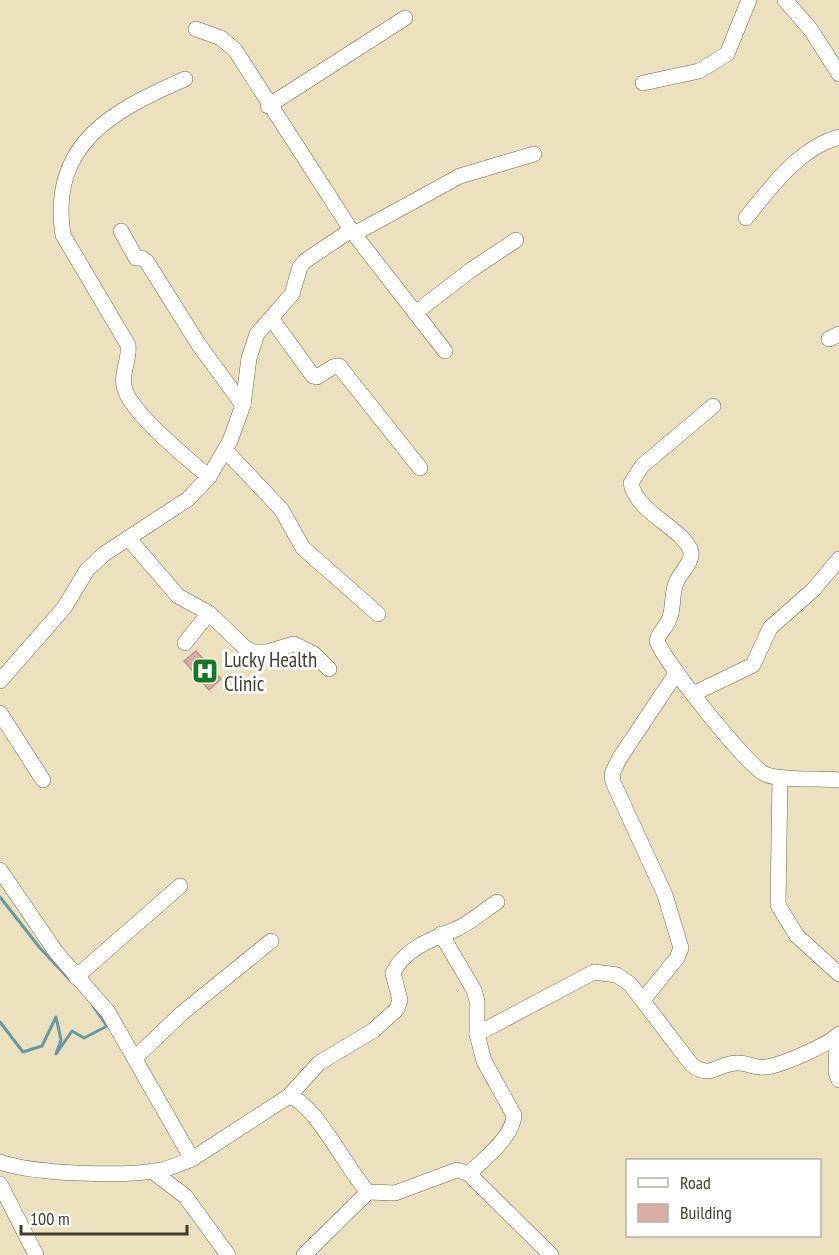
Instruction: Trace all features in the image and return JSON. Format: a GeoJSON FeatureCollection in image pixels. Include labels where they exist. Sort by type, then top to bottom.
{"type":"FeatureCollection","features":[{"type":"Feature","properties":{"kind":"street"},"geometry":{"type":"LineString","coordinates":[[643,83],[699,71],[727,54],[749,0]]}},
{"type":"Feature","properties":{"kind":"street"},"geometry":{"type":"LineString","coordinates":[[785,0],[811,30],[839,74]]}},
{"type":"Feature","properties":{"kind":"street"},"geometry":{"type":"LineString","coordinates":[[268,106],[405,18]]}},
{"type":"Feature","properties":{"kind":"street"},"geometry":{"type":"LineString","coordinates":[[196,29],[228,42],[353,232],[445,351]]}},
{"type":"Feature","properties":{"kind":"street"},"geometry":{"type":"LineString","coordinates":[[184,79],[116,114],[102,123],[83,143],[69,164],[60,215],[63,235],[128,345],[130,356],[123,375],[124,388],[138,411],[209,477]]}},
{"type":"Feature","properties":{"kind":"street"},"geometry":{"type":"LineString","coordinates":[[746,218],[790,167],[824,143],[839,137]]}},
{"type":"Feature","properties":{"kind":"street"},"geometry":{"type":"LineString","coordinates":[[0,681],[64,608],[87,570],[104,554],[188,499],[209,477],[225,450],[243,405],[252,346],[257,334],[292,294],[300,267],[305,261],[353,232],[448,181],[534,154]]}},
{"type":"Feature","properties":{"kind":"street"},"geometry":{"type":"LineString","coordinates":[[121,231],[136,258],[147,262],[199,345],[243,405]]}},
{"type":"Feature","properties":{"kind":"street"},"geometry":{"type":"LineString","coordinates":[[415,313],[471,270],[516,240]]}},
{"type":"Feature","properties":{"kind":"street"},"geometry":{"type":"LineString","coordinates":[[271,318],[313,376],[317,378],[333,367],[339,366],[420,468]]}},
{"type":"Feature","properties":{"kind":"street"},"geometry":{"type":"LineString","coordinates":[[712,406],[642,466],[631,483],[632,490],[643,504],[684,541],[691,552],[690,560],[676,581],[671,615],[657,642],[677,672],[756,769],[780,778],[839,780]]}},
{"type":"Feature","properties":{"kind":"street"},"geometry":{"type":"LineString","coordinates":[[225,450],[281,509],[303,548],[378,614]]}},
{"type":"Feature","properties":{"kind":"street"},"geometry":{"type":"LineString","coordinates":[[128,538],[178,596],[209,613],[244,647],[253,651],[267,652],[294,644],[314,654],[329,669]]}},
{"type":"Feature","properties":{"kind":"street"},"geometry":{"type":"LineString","coordinates":[[694,693],[753,665],[770,628],[814,589],[839,559]]}},
{"type":"Feature","properties":{"kind":"street"},"geometry":{"type":"LineString","coordinates":[[185,643],[209,613]]}},
{"type":"Feature","properties":{"kind":"street"},"geometry":{"type":"LineString","coordinates":[[643,1000],[677,958],[681,948],[665,895],[629,821],[612,774],[619,759],[677,672]]}},
{"type":"Feature","properties":{"kind":"street"},"geometry":{"type":"LineString","coordinates":[[0,713],[43,780]]}},
{"type":"Feature","properties":{"kind":"street"},"geometry":{"type":"LineString","coordinates":[[780,778],[778,905],[782,917],[797,936],[839,974]]}},
{"type":"Feature","properties":{"kind":"street"},"geometry":{"type":"LineString","coordinates":[[0,870],[56,952],[108,1012],[192,1159]]}},
{"type":"Feature","properties":{"kind":"street"},"geometry":{"type":"LineString","coordinates":[[76,977],[180,886]]}},
{"type":"Feature","properties":{"kind":"street"},"geometry":{"type":"LineString","coordinates":[[0,1164],[22,1170],[133,1173],[152,1171],[192,1159],[289,1096],[319,1063],[374,1030],[397,1009],[400,1000],[393,979],[395,969],[419,946],[463,925],[497,902]]}},
{"type":"Feature","properties":{"kind":"street"},"geometry":{"type":"LineString","coordinates":[[441,934],[474,990],[477,1001],[477,1034],[488,1070],[510,1104],[514,1124],[469,1174]]}},
{"type":"Feature","properties":{"kind":"street"},"geometry":{"type":"LineString","coordinates":[[135,1058],[181,1014],[271,941]]}},
{"type":"Feature","properties":{"kind":"street"},"geometry":{"type":"LineString","coordinates":[[477,1034],[594,972],[617,975],[630,984],[691,1064],[706,1073],[739,1062],[767,1067],[838,1036],[836,1072],[839,1080]]}},
{"type":"Feature","properties":{"kind":"street"},"geometry":{"type":"LineString","coordinates":[[289,1096],[298,1099],[311,1112],[356,1179],[368,1192],[395,1193],[457,1170],[469,1174],[551,1255]]}},
{"type":"Feature","properties":{"kind":"street"},"geometry":{"type":"LineString","coordinates":[[152,1171],[185,1196],[228,1255]]}},
{"type":"Feature","properties":{"kind":"street"},"geometry":{"type":"LineString","coordinates":[[0,1184],[36,1255]]}},
{"type":"Feature","properties":{"kind":"street"},"geometry":{"type":"LineString","coordinates":[[304,1255],[368,1192]]}},
{"type":"Feature","properties":{"kind":"building"},"geometry":{"type":"Polygon","coordinates":[[[196,651],[221,679],[209,690],[184,661],[196,651]]]}},
{"type":"Feature","properties":{"kind":"waterway"},"geometry":{"type":"LineString","coordinates":[[0,897],[40,948],[71,981]]}},
{"type":"Feature","properties":{"kind":"waterway"},"geometry":{"type":"LineString","coordinates":[[0,1022],[23,1052],[42,1046],[56,1017],[61,1040],[56,1054],[72,1031],[84,1038],[107,1026],[93,1006]]}},
{"type":"Feature","properties":{"kind":"place","name":"Lucky Health Clinic"},"geometry":{"type":"Point","coordinates":[205,671]}}]}
